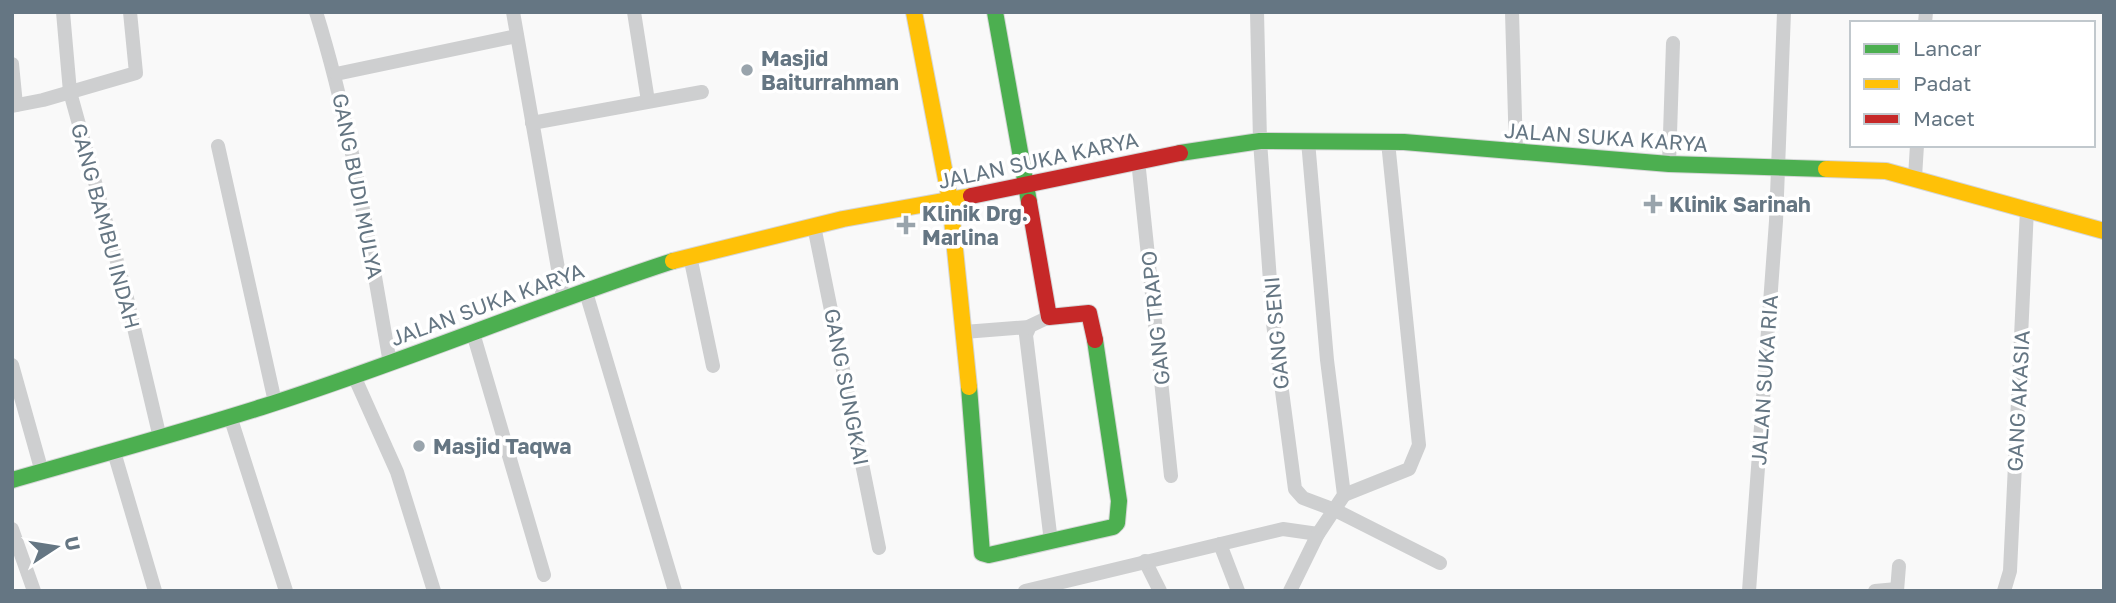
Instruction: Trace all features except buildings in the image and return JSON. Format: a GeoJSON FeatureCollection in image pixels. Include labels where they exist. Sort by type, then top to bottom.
{"type":"FeatureCollection","features":[{"type":"Feature","properties":{"kind":"main road"},"geometry":{"type":"LineString","coordinates":[[914,12],[950,200],[982,552],[989,555],[1115,526],[1119,501],[1092,319],[1089,313],[1083,312],[1049,317],[995,12]]}},
{"type":"Feature","properties":{"kind":"main road","name":"JALAN SUKA KARYA"},"geometry":{"type":"LineString","coordinates":[[12,480],[114,452],[354,376],[562,297],[690,256],[814,226],[1138,160],[1260,141],[1388,142],[1669,164],[1886,171],[2104,231]]}},
{"type":"Feature","properties":{"kind":"street","name":"GANG BAMBU INDAH"},"geometry":{"type":"LineString","coordinates":[[63,12],[71,92],[126,294],[160,438]]}},
{"type":"Feature","properties":{"kind":"street"},"geometry":{"type":"LineString","coordinates":[[12,64],[14,105],[135,73],[130,12]]}},
{"type":"Feature","properties":{"kind":"street","name":"GANG BUDI MULYA"},"geometry":{"type":"LineString","coordinates":[[316,12],[336,74],[354,159],[390,363]]}},
{"type":"Feature","properties":{"kind":"street"},"geometry":{"type":"LineString","coordinates":[[513,12],[562,297]]}},
{"type":"Feature","properties":{"kind":"street"},"geometry":{"type":"LineString","coordinates":[[634,12],[648,101]]}},
{"type":"Feature","properties":{"kind":"street","name":"GANG SENI"},"geometry":{"type":"LineString","coordinates":[[1257,12],[1260,141],[1273,323],[1293,483],[1303,498],[1335,510],[1440,563]]}},
{"type":"Feature","properties":{"kind":"street"},"geometry":{"type":"LineString","coordinates":[[1511,12],[1516,152]]}},
{"type":"Feature","properties":{"kind":"street","name":"JALAN SUKA RIA"},"geometry":{"type":"LineString","coordinates":[[1749,591],[1777,169],[1784,12]]}},
{"type":"Feature","properties":{"kind":"street"},"geometry":{"type":"LineString","coordinates":[[336,74],[517,36]]}},
{"type":"Feature","properties":{"kind":"street"},"geometry":{"type":"LineString","coordinates":[[1669,164],[1673,43]]}},
{"type":"Feature","properties":{"kind":"street"},"geometry":{"type":"LineString","coordinates":[[532,122],[702,92]]}},
{"type":"Feature","properties":{"kind":"street"},"geometry":{"type":"LineString","coordinates":[[1308,141],[1327,360],[1344,495]]}},
{"type":"Feature","properties":{"kind":"street"},"geometry":{"type":"LineString","coordinates":[[1293,590],[1318,534],[1344,495],[1409,469],[1419,445],[1388,142]]}},
{"type":"Feature","properties":{"kind":"street"},"geometry":{"type":"LineString","coordinates":[[218,146],[275,402]]}},
{"type":"Feature","properties":{"kind":"street"},"geometry":{"type":"LineString","coordinates":[[1915,177],[1917,147]]}},
{"type":"Feature","properties":{"kind":"street","name":"GANG TRAPO"},"geometry":{"type":"LineString","coordinates":[[1138,160],[1171,476]]}},
{"type":"Feature","properties":{"kind":"street","name":"GANG AKASIA"},"geometry":{"type":"LineString","coordinates":[[2004,591],[2010,571],[2026,209]]}},
{"type":"Feature","properties":{"kind":"street","name":"GANG SUNGKAI"},"geometry":{"type":"LineString","coordinates":[[814,226],[879,548]]}},
{"type":"Feature","properties":{"kind":"street"},"geometry":{"type":"LineString","coordinates":[[690,256],[713,366]]}},
{"type":"Feature","properties":{"kind":"street"},"geometry":{"type":"LineString","coordinates":[[585,289],[675,591]]}},
{"type":"Feature","properties":{"kind":"street"},"geometry":{"type":"LineString","coordinates":[[964,332],[1029,327],[1049,317]]}},
{"type":"Feature","properties":{"kind":"street"},"geometry":{"type":"LineString","coordinates":[[1029,327],[1026,337],[1051,542]]}},
{"type":"Feature","properties":{"kind":"street"},"geometry":{"type":"LineString","coordinates":[[473,333],[544,575]]}},
{"type":"Feature","properties":{"kind":"street"},"geometry":{"type":"LineString","coordinates":[[12,365],[42,472]]}},
{"type":"Feature","properties":{"kind":"street"},"geometry":{"type":"LineString","coordinates":[[354,376],[397,472],[434,591]]}},
{"type":"Feature","properties":{"kind":"street"},"geometry":{"type":"LineString","coordinates":[[230,416],[286,591]]}},
{"type":"Feature","properties":{"kind":"street"},"geometry":{"type":"LineString","coordinates":[[114,452],[155,591]]}},
{"type":"Feature","properties":{"kind":"street"},"geometry":{"type":"LineString","coordinates":[[12,529],[34,591]]}},
{"type":"Feature","properties":{"kind":"street"},"geometry":{"type":"LineString","coordinates":[[1025,591],[1072,589],[1145,561],[1283,529],[1318,534]]}},
{"type":"Feature","properties":{"kind":"street"},"geometry":{"type":"LineString","coordinates":[[1220,544],[1238,591]]}},
{"type":"Feature","properties":{"kind":"street"},"geometry":{"type":"LineString","coordinates":[[1145,561],[1160,591]]}},
{"type":"Feature","properties":{"kind":"street"},"geometry":{"type":"LineString","coordinates":[[1875,591],[1897,590],[1899,566]]}},
{"type":"Feature","properties":{"kind":"traffic: fast"},"geometry":{"type":"LineString","coordinates":[[995,12],[1029,202]]}},
{"type":"Feature","properties":{"kind":"traffic: fast"},"geometry":{"type":"LineString","coordinates":[[1180,153],[1260,141],[1404,142],[1669,164],[1826,169]]}},
{"type":"Feature","properties":{"kind":"traffic: fast"},"geometry":{"type":"LineString","coordinates":[[12,480],[314,390],[673,261]]}},
{"type":"Feature","properties":{"kind":"traffic: fast"},"geometry":{"type":"LineString","coordinates":[[969,387],[982,553],[989,555],[1113,527],[1117,523],[1119,501],[1095,340]]}},
{"type":"Feature","properties":{"kind":"traffic: slow"},"geometry":{"type":"LineString","coordinates":[[914,12],[950,200],[969,387]]}},
{"type":"Feature","properties":{"kind":"traffic: slow"},"geometry":{"type":"LineString","coordinates":[[1826,169],[1886,171],[2104,231]]}},
{"type":"Feature","properties":{"kind":"traffic: slow"},"geometry":{"type":"LineString","coordinates":[[673,261],[843,219],[971,196]]}},
{"type":"Feature","properties":{"kind":"traffic: jam"},"geometry":{"type":"LineString","coordinates":[[971,196],[1180,153]]}},
{"type":"Feature","properties":{"kind":"traffic: jam"},"geometry":{"type":"LineString","coordinates":[[1029,202],[1049,317],[1089,313],[1095,340]]}},
{"type":"Feature","properties":{"kind":"place","name":"Masjid Baiturrahman"},"geometry":{"type":"Point","coordinates":[747,70]}},
{"type":"Feature","properties":{"kind":"place","name":"Klinik Sarinah"},"geometry":{"type":"Point","coordinates":[1653,204]}},
{"type":"Feature","properties":{"kind":"place","name":"Klinik Drg. Marlina"},"geometry":{"type":"Point","coordinates":[906,225]}},
{"type":"Feature","properties":{"kind":"place","name":"Masjid Taqwa"},"geometry":{"type":"Point","coordinates":[419,446]}}]}
